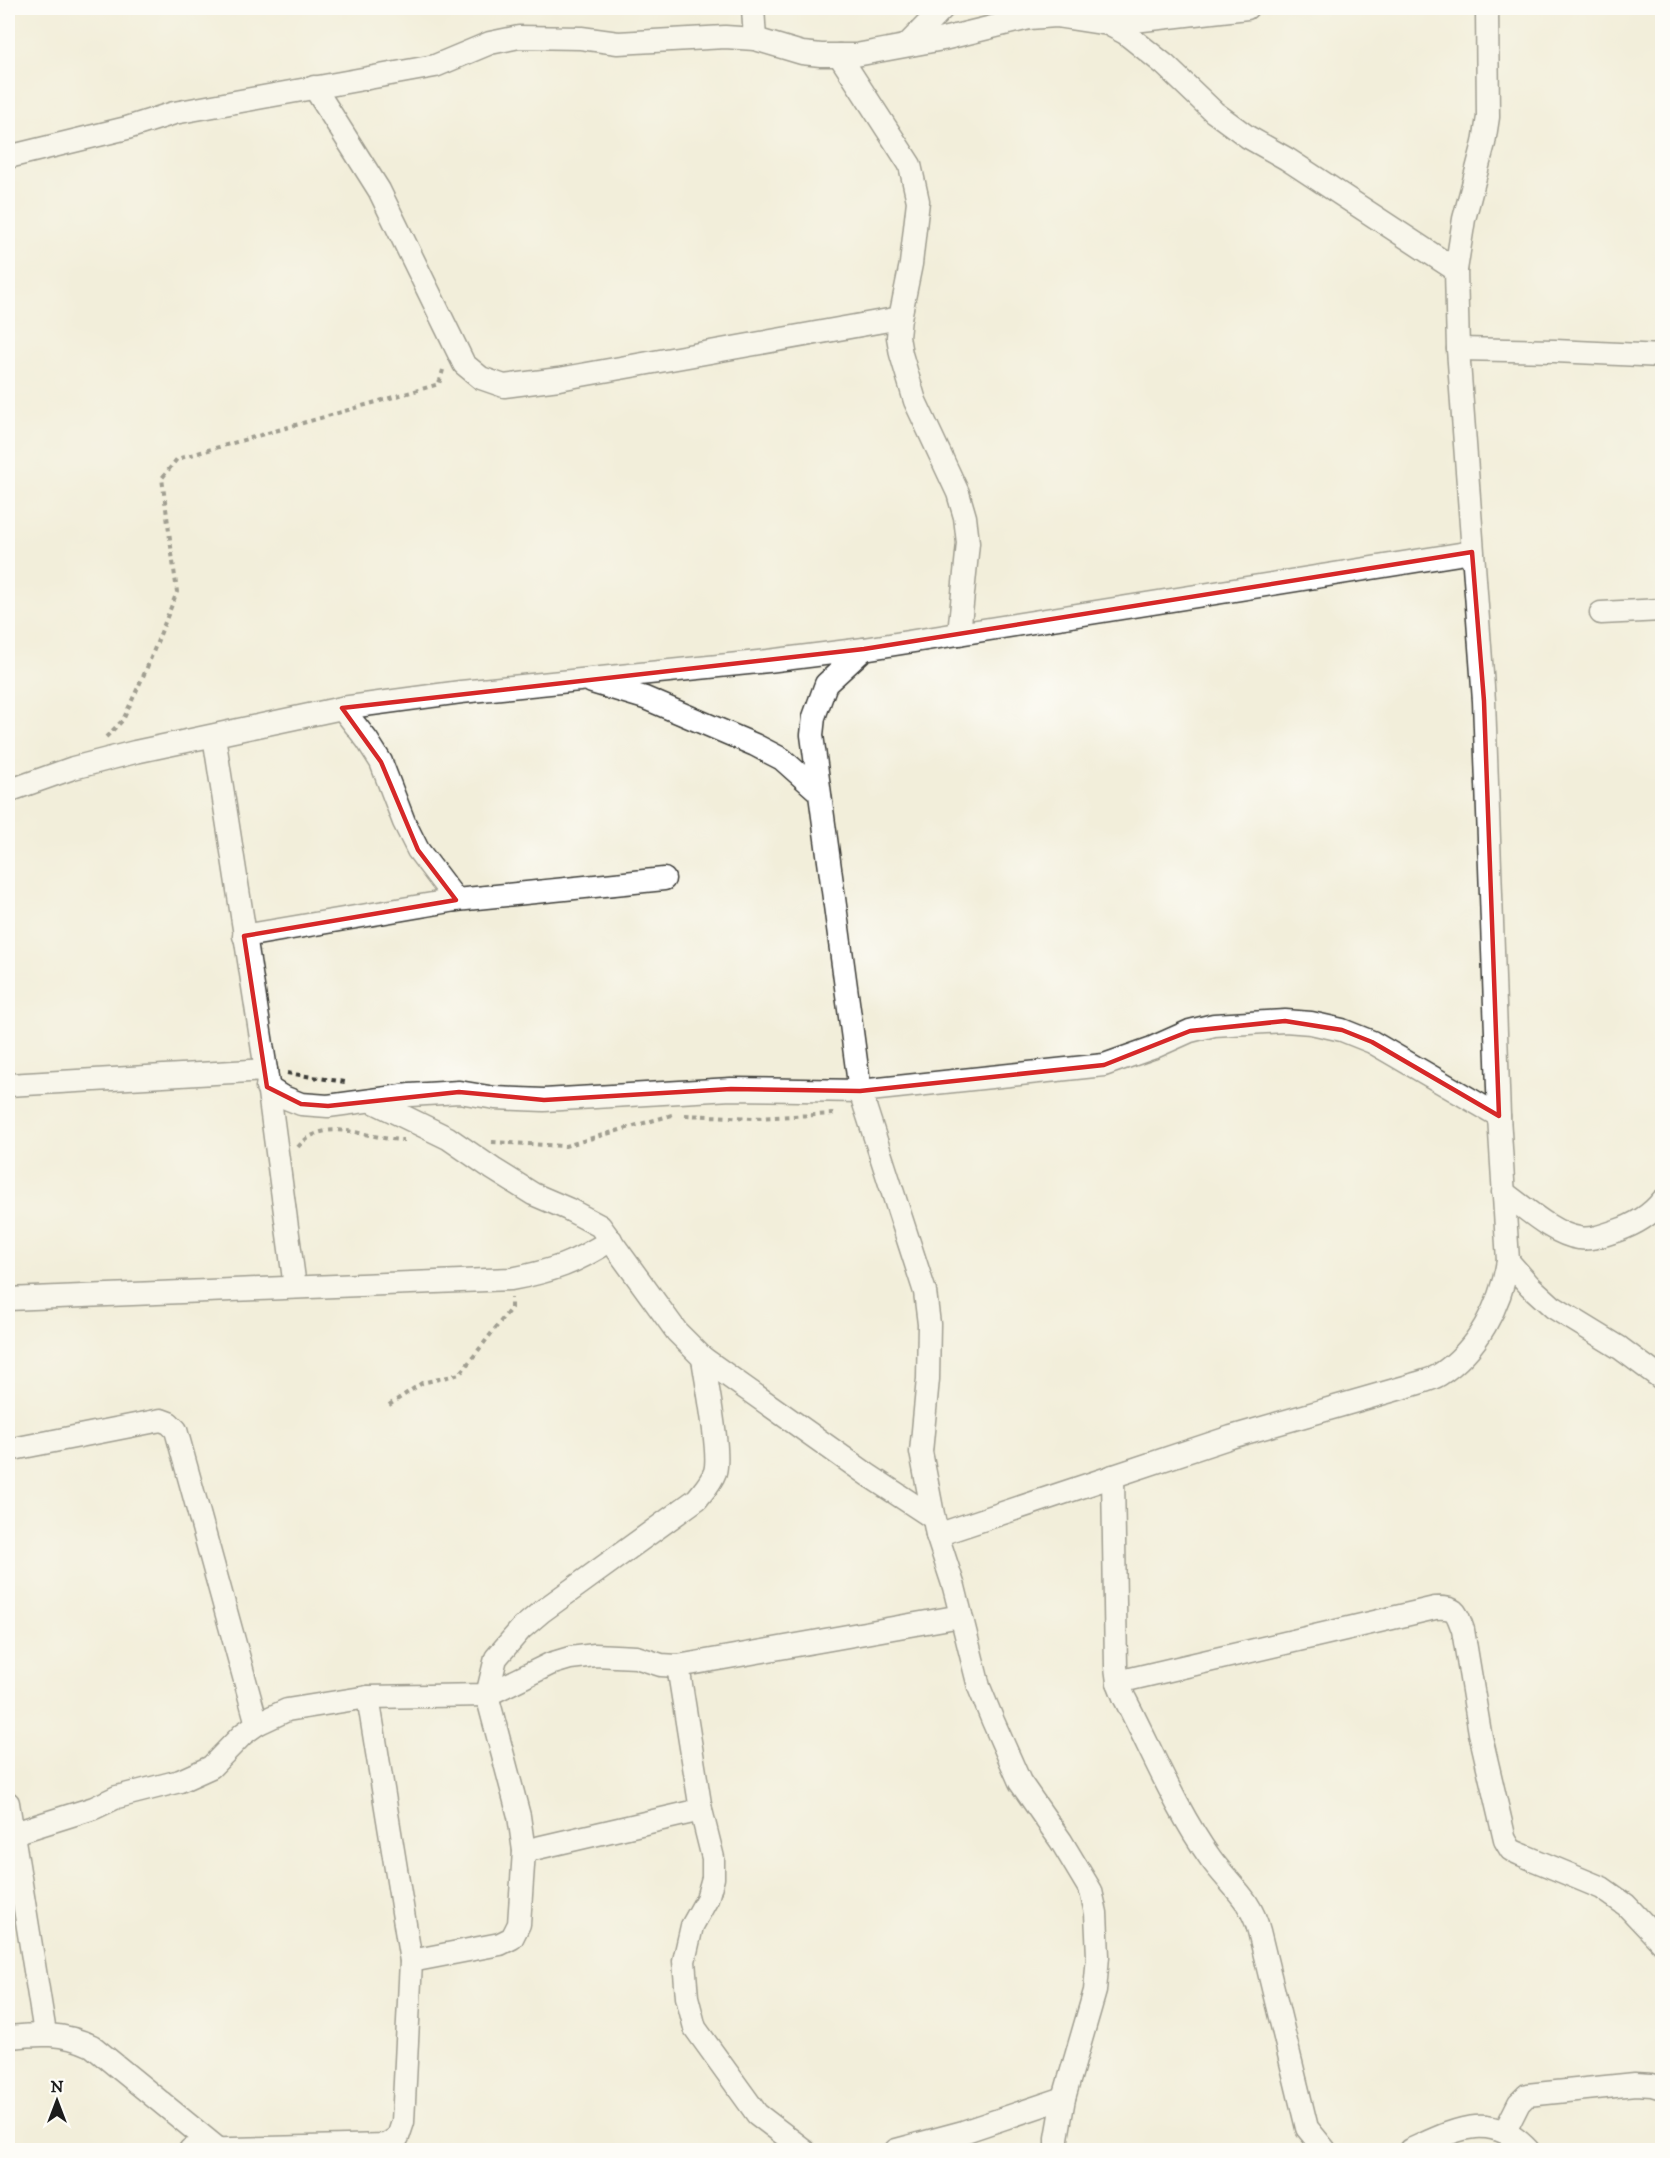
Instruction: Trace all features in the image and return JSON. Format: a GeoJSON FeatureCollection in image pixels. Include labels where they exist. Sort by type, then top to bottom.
{"type":"FeatureCollection","features":[{"type":"Feature","properties":{"kind":"street"},"geometry":{"type":"LineString","coordinates":[[753,8],[755,39]]}},
{"type":"Feature","properties":{"kind":"street"},"geometry":{"type":"LineString","coordinates":[[907,45],[943,8]]}},
{"type":"Feature","properties":{"kind":"street"},"geometry":{"type":"LineString","coordinates":[[8,157],[99,135],[174,113],[435,66],[490,44],[519,37],[581,38],[618,44],[703,38],[755,39],[802,53],[856,55],[1029,18],[1056,16],[1108,24],[1247,8]]}},
{"type":"Feature","properties":{"kind":"street"},"geometry":{"type":"LineString","coordinates":[[934,1526],[1113,1476],[1231,1437],[1437,1376],[1455,1362],[1480,1333],[1496,1304],[1508,1261],[1499,1116],[1484,700],[1458,349],[1456,270],[1464,219],[1484,143],[1488,117],[1487,8]]}},
{"type":"Feature","properties":{"kind":"street"},"geometry":{"type":"LineString","coordinates":[[1108,24],[1125,33],[1165,65],[1214,112],[1248,137],[1287,159],[1456,270]]}},
{"type":"Feature","properties":{"kind":"street"},"geometry":{"type":"LineString","coordinates":[[839,55],[910,165],[915,182],[918,201],[911,264],[898,337],[915,401],[958,493],[965,518],[968,543],[959,634]]}},
{"type":"Feature","properties":{"kind":"street"},"geometry":{"type":"LineString","coordinates":[[314,87],[379,190],[464,364],[481,378],[504,386],[559,379],[900,318]]}},
{"type":"Feature","properties":{"kind":"street"},"geometry":{"type":"LineString","coordinates":[[1458,349],[1662,356]]}},
{"type":"Feature","properties":{"kind":"street"},"geometry":{"type":"LineString","coordinates":[[8,792],[73,768],[342,708],[582,679],[864,649],[1472,552]]}},
{"type":"Feature","properties":{"kind":"street"},"geometry":{"type":"LineString","coordinates":[[1601,613],[1662,610]]}},
{"type":"Feature","properties":{"kind":"street"},"geometry":{"type":"LineString","coordinates":[[864,649],[826,684],[814,717],[812,735],[860,1091],[925,1292],[929,1324],[928,1380],[921,1452],[934,1526],[979,1687],[1020,1782],[1076,1865],[1091,1892],[1096,1913],[1098,1956],[1095,1991],[1064,2098],[1057,2151]]}},
{"type":"Feature","properties":{"kind":"street"},"geometry":{"type":"LineString","coordinates":[[582,679],[645,698],[755,745],[782,759],[819,792]]}},
{"type":"Feature","properties":{"kind":"street"},"geometry":{"type":"LineString","coordinates":[[342,708],[381,762],[404,822],[418,850],[456,900]]}},
{"type":"Feature","properties":{"kind":"street"},"geometry":{"type":"LineString","coordinates":[[214,736],[295,1287]]}},
{"type":"Feature","properties":{"kind":"street"},"geometry":{"type":"LineString","coordinates":[[244,936],[456,900],[664,879]]}},
{"type":"Feature","properties":{"kind":"street"},"geometry":{"type":"LineString","coordinates":[[266,1078],[281,1096],[301,1104],[328,1106],[410,1095],[459,1092],[495,1098],[544,1100],[731,1089],[860,1091],[1104,1065],[1214,1025],[1285,1021],[1311,1023],[1342,1030],[1372,1042],[1499,1116]]}},
{"type":"Feature","properties":{"kind":"street"},"geometry":{"type":"LineString","coordinates":[[8,1085],[266,1078]]}},
{"type":"Feature","properties":{"kind":"street"},"geometry":{"type":"LineString","coordinates":[[372,1101],[448,1138],[533,1194],[600,1226],[677,1332],[703,1358],[850,1462],[934,1526]]}},
{"type":"Feature","properties":{"kind":"street"},"geometry":{"type":"LineString","coordinates":[[1503,1192],[1542,1221],[1579,1238],[1598,1237],[1634,1224],[1662,1201]]}},
{"type":"Feature","properties":{"kind":"street"},"geometry":{"type":"LineString","coordinates":[[8,1299],[511,1279],[546,1272],[573,1263],[611,1240]]}},
{"type":"Feature","properties":{"kind":"street"},"geometry":{"type":"LineString","coordinates":[[1508,1261],[1553,1307],[1620,1348],[1662,1379]]}},
{"type":"Feature","properties":{"kind":"street"},"geometry":{"type":"LineString","coordinates":[[411,1960],[500,1944],[512,1938],[519,1924],[524,1851],[519,1816],[488,1695],[496,1658],[521,1629],[541,1611],[697,1499],[710,1484],[716,1469],[715,1444],[703,1358]]}},
{"type":"Feature","properties":{"kind":"street"},"geometry":{"type":"LineString","coordinates":[[8,1450],[161,1420],[176,1430],[257,1724]]}},
{"type":"Feature","properties":{"kind":"street"},"geometry":{"type":"LineString","coordinates":[[1113,1476],[1118,1682],[1188,1822],[1212,1860],[1251,1908],[1259,1931],[1307,2128],[1325,2151]]}},
{"type":"Feature","properties":{"kind":"street"},"geometry":{"type":"LineString","coordinates":[[1118,1682],[1435,1608],[1454,1610],[1463,1630],[1480,1733],[1505,1840],[1511,1850],[1602,1888],[1626,1905],[1662,1943]]}},
{"type":"Feature","properties":{"kind":"street"},"geometry":{"type":"LineString","coordinates":[[10,1834],[94,1808],[117,1797],[180,1781],[211,1767],[243,1734],[257,1724],[287,1710],[368,1697],[488,1695],[518,1679],[570,1658],[596,1655],[636,1658],[661,1665],[678,1666],[961,1617]]}},
{"type":"Feature","properties":{"kind":"street"},"geometry":{"type":"LineString","coordinates":[[678,1666],[701,1810],[713,1858],[713,1878],[707,1899],[692,1926],[684,1960],[687,1997],[695,2028],[757,2114],[804,2151]]}},
{"type":"Feature","properties":{"kind":"street"},"geometry":{"type":"LineString","coordinates":[[190,2151],[217,2148],[386,2145],[398,2137],[403,2122],[411,1960],[368,1697]]}},
{"type":"Feature","properties":{"kind":"street"},"geometry":{"type":"LineString","coordinates":[[8,1803],[10,1834],[45,2033]]}},
{"type":"Feature","properties":{"kind":"street"},"geometry":{"type":"LineString","coordinates":[[524,1851],[701,1810]]}},
{"type":"Feature","properties":{"kind":"street"},"geometry":{"type":"LineString","coordinates":[[8,2037],[45,2033],[78,2039],[92,2046],[217,2148]]}},
{"type":"Feature","properties":{"kind":"street"},"geometry":{"type":"LineString","coordinates":[[1505,2131],[1520,2103],[1527,2096],[1635,2084],[1662,2088]]}},
{"type":"Feature","properties":{"kind":"street"},"geometry":{"type":"LineString","coordinates":[[900,2150],[963,2132],[1064,2098]]}},
{"type":"Feature","properties":{"kind":"street"},"geometry":{"type":"LineString","coordinates":[[1410,2151],[1450,2133],[1475,2127],[1505,2131],[1528,2151]]}},
{"type":"Feature","properties":{"kind":"path"},"geometry":{"type":"LineString","coordinates":[[101,742],[123,720],[177,592],[162,478],[177,459],[440,384],[444,365]]}},
{"type":"Feature","properties":{"kind":"path"},"geometry":{"type":"LineString","coordinates":[[389,1405],[423,1383],[460,1374],[511,1308],[511,1279]]}},
{"type":"Feature","properties":{"kind":"highlighted area"},"geometry":{"type":"Polygon","coordinates":[[[1472,552],[1484,701],[1499,1116],[1372,1042],[1342,1030],[1285,1021],[1190,1031],[1104,1065],[860,1091],[731,1089],[544,1100],[459,1092],[328,1106],[301,1104],[267,1087],[244,936],[456,900],[418,850],[381,762],[342,708],[864,649],[1472,552]]]}}]}
